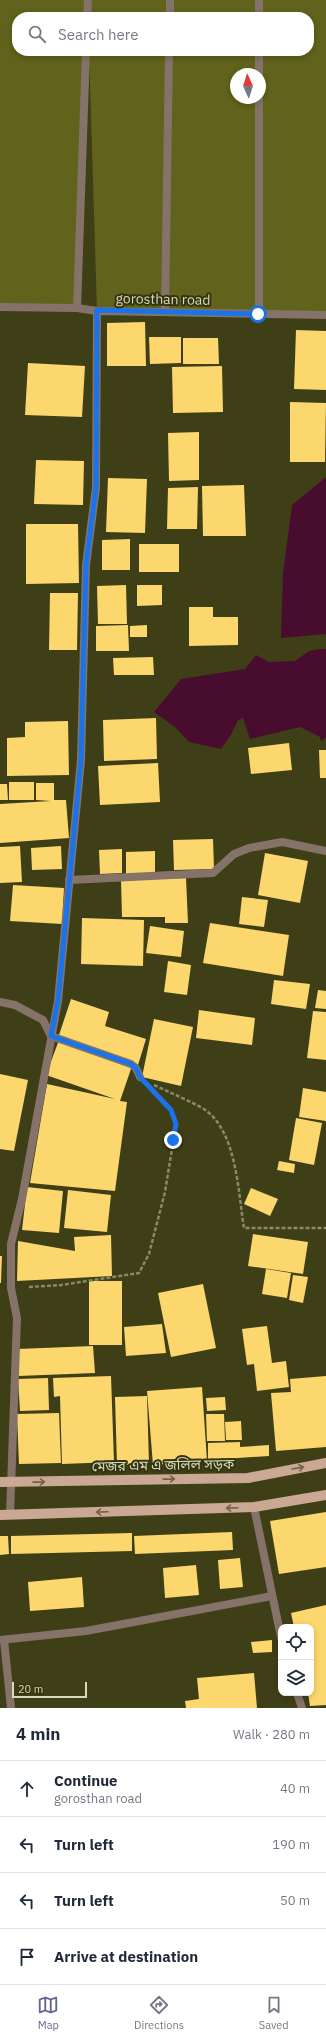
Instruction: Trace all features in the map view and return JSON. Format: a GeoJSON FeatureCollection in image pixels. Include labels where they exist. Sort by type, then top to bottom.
{"type":"FeatureCollection","features":[{"type":"Feature","properties":{"kind":"main road","name":"মেজর এম এ জলিল সড়ক"},"geometry":{"type":"LineString","coordinates":[[5,1482],[248,1478],[326,1463]]}},
{"type":"Feature","properties":{"kind":"main road"},"geometry":{"type":"LineString","coordinates":[[5,1515],[254,1507],[326,1495]]}},
{"type":"Feature","properties":{"kind":"street"},"geometry":{"type":"LineString","coordinates":[[87,12],[88,0]]}},
{"type":"Feature","properties":{"kind":"street"},"geometry":{"type":"LineString","coordinates":[[170,0],[170,12]]}},
{"type":"Feature","properties":{"kind":"street"},"geometry":{"type":"LineString","coordinates":[[259,0],[259,12]]}},
{"type":"Feature","properties":{"kind":"street"},"geometry":{"type":"LineString","coordinates":[[77,308],[86,56]]}},
{"type":"Feature","properties":{"kind":"street"},"geometry":{"type":"LineString","coordinates":[[165,312],[169,56]]}},
{"type":"Feature","properties":{"kind":"street"},"geometry":{"type":"LineString","coordinates":[[259,56],[259,68]]}},
{"type":"Feature","properties":{"kind":"street"},"geometry":{"type":"LineString","coordinates":[[258,314],[259,104]]}},
{"type":"Feature","properties":{"kind":"street","name":"gorosthan road"},"geometry":{"type":"LineString","coordinates":[[0,308],[77,308],[165,312],[326,315]]}},
{"type":"Feature","properties":{"kind":"street"},"geometry":{"type":"LineString","coordinates":[[5,1515],[5,1482],[17,1318],[11,1288],[11,1244],[22,1200],[58,1001],[81,760],[86,565],[96,488],[97,310]]}},
{"type":"Feature","properties":{"kind":"street"},"geometry":{"type":"LineString","coordinates":[[69,880],[213,873],[234,854],[249,848],[282,842],[326,851]]}},
{"type":"Feature","properties":{"kind":"street"},"geometry":{"type":"LineString","coordinates":[[0,1002],[15,1005],[43,1020],[51,1036],[131,1064],[136,1068],[140,1077]]}},
{"type":"Feature","properties":{"kind":"street"},"geometry":{"type":"LineString","coordinates":[[254,1507],[278,1624]]}},
{"type":"Feature","properties":{"kind":"street"},"geometry":{"type":"LineString","coordinates":[[11,1708],[2,1640],[86,1631],[272,1596]]}},
{"type":"Feature","properties":{"kind":"street"},"geometry":{"type":"LineString","coordinates":[[298,1696],[302,1708]]}},
{"type":"Feature","properties":{"kind":"path"},"geometry":{"type":"LineString","coordinates":[[140,1077],[205,1110],[222,1129],[233,1157],[244,1228],[326,1228]]}},
{"type":"Feature","properties":{"kind":"path"},"geometry":{"type":"LineString","coordinates":[[11,1288],[62,1285],[139,1273],[148,1254],[165,1192],[176,1124],[171,1110],[140,1077]]}},
{"type":"Feature","properties":{"kind":"shaded area"},"geometry":{"type":"Polygon","coordinates":[[[0,0],[326,0],[326,315],[97,311],[89,56],[314,56],[314,12],[12,12],[12,56],[86,56],[77,308],[0,307],[0,0]]]}},
{"type":"Feature","properties":{"kind":"shaded area"},"geometry":{"type":"Polygon","coordinates":[[[326,477],[326,634],[281,638],[283,573],[292,505],[326,477]]]}},
{"type":"Feature","properties":{"kind":"shaded area"},"geometry":{"type":"Polygon","coordinates":[[[326,649],[326,738],[321,741],[320,737],[300,727],[250,739],[243,718],[238,720],[231,735],[221,749],[189,742],[175,727],[154,712],[181,679],[245,669],[256,655],[269,662],[295,661],[309,651],[326,649]]]}},
{"type":"Feature","properties":{"kind":"building"},"geometry":{"type":"Polygon","coordinates":[[[145,322],[146,366],[107,366],[107,323],[145,322]]]}},
{"type":"Feature","properties":{"kind":"building"},"geometry":{"type":"Polygon","coordinates":[[[296,330],[326,331],[326,390],[294,389],[296,330]]]}},
{"type":"Feature","properties":{"kind":"building"},"geometry":{"type":"Polygon","coordinates":[[[149,337],[181,337],[181,363],[150,364],[149,337]]]}},
{"type":"Feature","properties":{"kind":"building"},"geometry":{"type":"Polygon","coordinates":[[[183,338],[218,338],[219,364],[183,364],[183,338]]]}},
{"type":"Feature","properties":{"kind":"building"},"geometry":{"type":"Polygon","coordinates":[[[28,363],[85,366],[82,417],[25,415],[28,363]]]}},
{"type":"Feature","properties":{"kind":"building"},"geometry":{"type":"Polygon","coordinates":[[[222,366],[223,412],[173,413],[172,367],[222,366]]]}},
{"type":"Feature","properties":{"kind":"building"},"geometry":{"type":"Polygon","coordinates":[[[290,402],[326,403],[325,462],[290,462],[290,402]]]}},
{"type":"Feature","properties":{"kind":"building"},"geometry":{"type":"Polygon","coordinates":[[[199,432],[199,480],[169,481],[168,433],[199,432]]]}},
{"type":"Feature","properties":{"kind":"building"},"geometry":{"type":"Polygon","coordinates":[[[36,460],[84,461],[83,505],[34,504],[36,460]]]}},
{"type":"Feature","properties":{"kind":"building"},"geometry":{"type":"Polygon","coordinates":[[[108,478],[147,479],[145,533],[106,532],[108,478]]]}},
{"type":"Feature","properties":{"kind":"building"},"geometry":{"type":"Polygon","coordinates":[[[244,485],[246,536],[203,536],[202,486],[244,485]]]}},
{"type":"Feature","properties":{"kind":"building"},"geometry":{"type":"Polygon","coordinates":[[[198,487],[197,529],[167,529],[168,488],[198,487]]]}},
{"type":"Feature","properties":{"kind":"building"},"geometry":{"type":"Polygon","coordinates":[[[26,524],[78,524],[79,583],[26,584],[26,524]]]}},
{"type":"Feature","properties":{"kind":"building"},"geometry":{"type":"Polygon","coordinates":[[[130,539],[130,570],[102,570],[102,540],[130,539]]]}},
{"type":"Feature","properties":{"kind":"building"},"geometry":{"type":"Polygon","coordinates":[[[139,544],[179,544],[179,572],[139,572],[139,544]]]}},
{"type":"Feature","properties":{"kind":"building"},"geometry":{"type":"Polygon","coordinates":[[[126,585],[127,624],[98,624],[97,586],[126,585]]]}},
{"type":"Feature","properties":{"kind":"building"},"geometry":{"type":"Polygon","coordinates":[[[137,585],[162,585],[162,605],[137,606],[137,585]]]}},
{"type":"Feature","properties":{"kind":"building"},"geometry":{"type":"Polygon","coordinates":[[[50,593],[78,593],[77,650],[49,650],[50,593]]]}},
{"type":"Feature","properties":{"kind":"building"},"geometry":{"type":"Polygon","coordinates":[[[189,607],[213,607],[213,617],[238,617],[238,645],[189,646],[189,607]]]}},
{"type":"Feature","properties":{"kind":"building"},"geometry":{"type":"Polygon","coordinates":[[[128,625],[129,651],[96,651],[96,626],[128,625]]]}},
{"type":"Feature","properties":{"kind":"building"},"geometry":{"type":"Polygon","coordinates":[[[147,625],[147,637],[130,637],[130,626],[147,625]]]}},
{"type":"Feature","properties":{"kind":"building"},"geometry":{"type":"Polygon","coordinates":[[[153,657],[154,675],[114,675],[113,658],[153,657]]]}},
{"type":"Feature","properties":{"kind":"building"},"geometry":{"type":"Polygon","coordinates":[[[156,718],[157,759],[104,761],[103,720],[156,718]]]}},
{"type":"Feature","properties":{"kind":"building"},"geometry":{"type":"Polygon","coordinates":[[[68,721],[69,775],[7,776],[7,738],[25,737],[25,722],[68,721]]]}},
{"type":"Feature","properties":{"kind":"building"},"geometry":{"type":"Polygon","coordinates":[[[289,743],[292,770],[251,774],[248,748],[289,743]]]}},
{"type":"Feature","properties":{"kind":"building"},"geometry":{"type":"Polygon","coordinates":[[[319,750],[326,750],[326,778],[320,778],[319,750]]]}},
{"type":"Feature","properties":{"kind":"building"},"geometry":{"type":"Polygon","coordinates":[[[158,763],[160,802],[100,805],[98,766],[158,763]]]}},
{"type":"Feature","properties":{"kind":"building"},"geometry":{"type":"Polygon","coordinates":[[[9,782],[34,782],[34,800],[9,800],[9,782]]]}},
{"type":"Feature","properties":{"kind":"building"},"geometry":{"type":"Polygon","coordinates":[[[36,783],[54,783],[54,800],[66,800],[69,838],[0,843],[0,804],[51,801],[36,800],[36,783]]]}},
{"type":"Feature","properties":{"kind":"building"},"geometry":{"type":"Polygon","coordinates":[[[0,784],[7,784],[8,800],[0,800],[0,784]]]}},
{"type":"Feature","properties":{"kind":"building"},"geometry":{"type":"Polygon","coordinates":[[[213,839],[214,869],[174,870],[173,840],[213,839]]]}},
{"type":"Feature","properties":{"kind":"building"},"geometry":{"type":"Polygon","coordinates":[[[20,846],[22,882],[0,883],[0,847],[20,846]]]}},
{"type":"Feature","properties":{"kind":"building"},"geometry":{"type":"Polygon","coordinates":[[[61,846],[62,869],[32,870],[31,848],[61,846]]]}},
{"type":"Feature","properties":{"kind":"building"},"geometry":{"type":"Polygon","coordinates":[[[122,849],[122,873],[100,874],[99,850],[122,849]]]}},
{"type":"Feature","properties":{"kind":"building"},"geometry":{"type":"Polygon","coordinates":[[[155,851],[155,873],[126,874],[126,852],[155,851]]]}},
{"type":"Feature","properties":{"kind":"building"},"geometry":{"type":"Polygon","coordinates":[[[265,853],[308,861],[300,903],[258,895],[265,853]]]}},
{"type":"Feature","properties":{"kind":"building"},"geometry":{"type":"Polygon","coordinates":[[[186,878],[188,923],[165,923],[165,917],[122,917],[121,880],[186,878]]]}},
{"type":"Feature","properties":{"kind":"building"},"geometry":{"type":"Polygon","coordinates":[[[13,885],[64,888],[62,924],[10,921],[13,885]]]}},
{"type":"Feature","properties":{"kind":"building"},"geometry":{"type":"Polygon","coordinates":[[[242,897],[268,900],[264,927],[239,924],[242,897]]]}},
{"type":"Feature","properties":{"kind":"building"},"geometry":{"type":"Polygon","coordinates":[[[82,918],[144,920],[143,966],[81,964],[82,918]]]}},
{"type":"Feature","properties":{"kind":"building"},"geometry":{"type":"Polygon","coordinates":[[[210,923],[289,935],[283,976],[203,963],[210,923]]]}},
{"type":"Feature","properties":{"kind":"building"},"geometry":{"type":"Polygon","coordinates":[[[150,926],[184,931],[181,957],[146,953],[150,926]]]}},
{"type":"Feature","properties":{"kind":"building"},"geometry":{"type":"Polygon","coordinates":[[[168,961],[191,965],[187,995],[164,992],[168,961]]]}},
{"type":"Feature","properties":{"kind":"building"},"geometry":{"type":"Polygon","coordinates":[[[274,980],[310,984],[306,1009],[271,1004],[274,980]]]}},
{"type":"Feature","properties":{"kind":"building"},"geometry":{"type":"Polygon","coordinates":[[[318,990],[326,991],[326,1009],[315,1008],[318,990]]]}},
{"type":"Feature","properties":{"kind":"building"},"geometry":{"type":"Polygon","coordinates":[[[71,999],[109,1012],[105,1026],[146,1039],[138,1065],[58,1038],[71,999]]]}},
{"type":"Feature","properties":{"kind":"building"},"geometry":{"type":"Polygon","coordinates":[[[199,1010],[255,1018],[252,1045],[196,1038],[199,1010]]]}},
{"type":"Feature","properties":{"kind":"building"},"geometry":{"type":"Polygon","coordinates":[[[313,1011],[326,1012],[326,1060],[307,1058],[313,1011]]]}},
{"type":"Feature","properties":{"kind":"building"},"geometry":{"type":"Polygon","coordinates":[[[154,1019],[193,1027],[181,1086],[142,1077],[154,1019]]]}},
{"type":"Feature","properties":{"kind":"building"},"geometry":{"type":"Polygon","coordinates":[[[59,1040],[132,1066],[120,1101],[127,1102],[115,1191],[30,1183],[47,1084],[115,1099],[46,1075],[59,1040]]]}},
{"type":"Feature","properties":{"kind":"building"},"geometry":{"type":"Polygon","coordinates":[[[0,1074],[28,1080],[14,1151],[0,1149],[0,1074]]]}},
{"type":"Feature","properties":{"kind":"building"},"geometry":{"type":"Polygon","coordinates":[[[303,1088],[326,1092],[326,1121],[299,1117],[303,1088]]]}},
{"type":"Feature","properties":{"kind":"building"},"geometry":{"type":"Polygon","coordinates":[[[296,1118],[322,1123],[314,1165],[289,1160],[296,1118]]]}},
{"type":"Feature","properties":{"kind":"building"},"geometry":{"type":"Polygon","coordinates":[[[279,1161],[295,1164],[294,1173],[277,1170],[279,1161]]]}},
{"type":"Feature","properties":{"kind":"building"},"geometry":{"type":"Polygon","coordinates":[[[27,1187],[63,1191],[59,1233],[22,1230],[27,1187]]]}},
{"type":"Feature","properties":{"kind":"building"},"geometry":{"type":"Polygon","coordinates":[[[251,1188],[278,1199],[270,1216],[244,1204],[251,1188]]]}},
{"type":"Feature","properties":{"kind":"building"},"geometry":{"type":"Polygon","coordinates":[[[68,1190],[111,1195],[107,1232],[64,1228],[68,1190]]]}},
{"type":"Feature","properties":{"kind":"building"},"geometry":{"type":"Polygon","coordinates":[[[253,1234],[308,1242],[303,1274],[248,1266],[253,1234]]]}},
{"type":"Feature","properties":{"kind":"building"},"geometry":{"type":"Polygon","coordinates":[[[111,1235],[112,1276],[17,1281],[18,1241],[75,1251],[74,1237],[111,1235]]]}},
{"type":"Feature","properties":{"kind":"building"},"geometry":{"type":"Polygon","coordinates":[[[0,1256],[2,1256],[1,1283],[0,1283],[0,1256]]]}},
{"type":"Feature","properties":{"kind":"building"},"geometry":{"type":"Polygon","coordinates":[[[266,1269],[291,1273],[287,1298],[262,1294],[266,1269]]]}},
{"type":"Feature","properties":{"kind":"building"},"geometry":{"type":"Polygon","coordinates":[[[293,1275],[308,1277],[303,1303],[289,1300],[293,1275]]]}},
{"type":"Feature","properties":{"kind":"building"},"geometry":{"type":"Polygon","coordinates":[[[89,1281],[122,1281],[122,1345],[89,1345],[89,1281]]]}},
{"type":"Feature","properties":{"kind":"building"},"geometry":{"type":"Polygon","coordinates":[[[203,1284],[216,1348],[171,1357],[158,1293],[203,1284]]]}},
{"type":"Feature","properties":{"kind":"building"},"geometry":{"type":"Polygon","coordinates":[[[162,1324],[166,1353],[126,1356],[124,1327],[162,1324]]]}},
{"type":"Feature","properties":{"kind":"building"},"geometry":{"type":"Polygon","coordinates":[[[267,1326],[272,1363],[286,1361],[289,1387],[257,1391],[254,1364],[247,1365],[242,1329],[267,1326]]]}},
{"type":"Feature","properties":{"kind":"building"},"geometry":{"type":"Polygon","coordinates":[[[93,1346],[95,1373],[18,1376],[17,1349],[93,1346]]]}},
{"type":"Feature","properties":{"kind":"building"},"geometry":{"type":"Polygon","coordinates":[[[111,1376],[114,1462],[62,1464],[60,1396],[54,1397],[53,1378],[111,1376]]]}},
{"type":"Feature","properties":{"kind":"building"},"geometry":{"type":"Polygon","coordinates":[[[326,1376],[326,1447],[276,1451],[271,1393],[291,1392],[290,1379],[326,1376]]]}},
{"type":"Feature","properties":{"kind":"building"},"geometry":{"type":"Polygon","coordinates":[[[48,1378],[49,1410],[20,1411],[18,1379],[48,1378]]]}},
{"type":"Feature","properties":{"kind":"building"},"geometry":{"type":"Polygon","coordinates":[[[202,1387],[207,1461],[153,1465],[147,1391],[202,1387]]]}},
{"type":"Feature","properties":{"kind":"building"},"geometry":{"type":"Polygon","coordinates":[[[147,1396],[149,1464],[117,1465],[115,1397],[147,1396]]]}},
{"type":"Feature","properties":{"kind":"building"},"geometry":{"type":"Polygon","coordinates":[[[225,1397],[226,1410],[207,1411],[206,1398],[225,1397]]]}},
{"type":"Feature","properties":{"kind":"building"},"geometry":{"type":"Polygon","coordinates":[[[59,1413],[61,1463],[19,1464],[17,1414],[59,1413]]]}},
{"type":"Feature","properties":{"kind":"building"},"geometry":{"type":"Polygon","coordinates":[[[206,1414],[224,1414],[225,1441],[207,1441],[206,1414]]]}},
{"type":"Feature","properties":{"kind":"building"},"geometry":{"type":"Polygon","coordinates":[[[241,1421],[242,1440],[226,1440],[225,1422],[241,1421]]]}},
{"type":"Feature","properties":{"kind":"building"},"geometry":{"type":"Polygon","coordinates":[[[240,1442],[240,1447],[269,1445],[269,1456],[208,1460],[208,1443],[240,1442]]]}},
{"type":"Feature","properties":{"kind":"building"},"geometry":{"type":"Polygon","coordinates":[[[326,1512],[326,1567],[279,1574],[270,1521],[326,1512]]]}},
{"type":"Feature","properties":{"kind":"building"},"geometry":{"type":"Polygon","coordinates":[[[232,1532],[233,1550],[135,1554],[134,1536],[232,1532]]]}},
{"type":"Feature","properties":{"kind":"building"},"geometry":{"type":"Polygon","coordinates":[[[132,1533],[132,1551],[11,1554],[11,1536],[132,1533]]]}},
{"type":"Feature","properties":{"kind":"building"},"geometry":{"type":"Polygon","coordinates":[[[0,1536],[8,1536],[9,1554],[0,1555],[0,1536]]]}},
{"type":"Feature","properties":{"kind":"building"},"geometry":{"type":"Polygon","coordinates":[[[240,1558],[243,1587],[220,1589],[218,1560],[240,1558]]]}},
{"type":"Feature","properties":{"kind":"building"},"geometry":{"type":"Polygon","coordinates":[[[196,1565],[199,1595],[165,1598],[163,1568],[196,1565]]]}},
{"type":"Feature","properties":{"kind":"building"},"geometry":{"type":"Polygon","coordinates":[[[82,1577],[84,1607],[30,1611],[28,1582],[82,1577]]]}},
{"type":"Feature","properties":{"kind":"building"},"geometry":{"type":"Polygon","coordinates":[[[326,1605],[326,1705],[310,1706],[308,1696],[314,1696],[314,1624],[293,1624],[291,1613],[326,1605]]]}},
{"type":"Feature","properties":{"kind":"building"},"geometry":{"type":"Polygon","coordinates":[[[272,1640],[272,1652],[253,1653],[251,1642],[272,1640]]]}},
{"type":"Feature","properties":{"kind":"building"},"geometry":{"type":"Polygon","coordinates":[[[254,1673],[257,1708],[186,1708],[185,1701],[199,1699],[197,1678],[254,1673]]]}},
{"type":"Feature","properties":{"kind":"route"},"geometry":{"type":"LineString","coordinates":[[173,1140],[176,1124],[171,1110],[140,1077],[136,1068],[131,1064],[51,1036],[58,1001],[81,760],[86,565],[96,488],[97,310],[258,314]]}}]}
